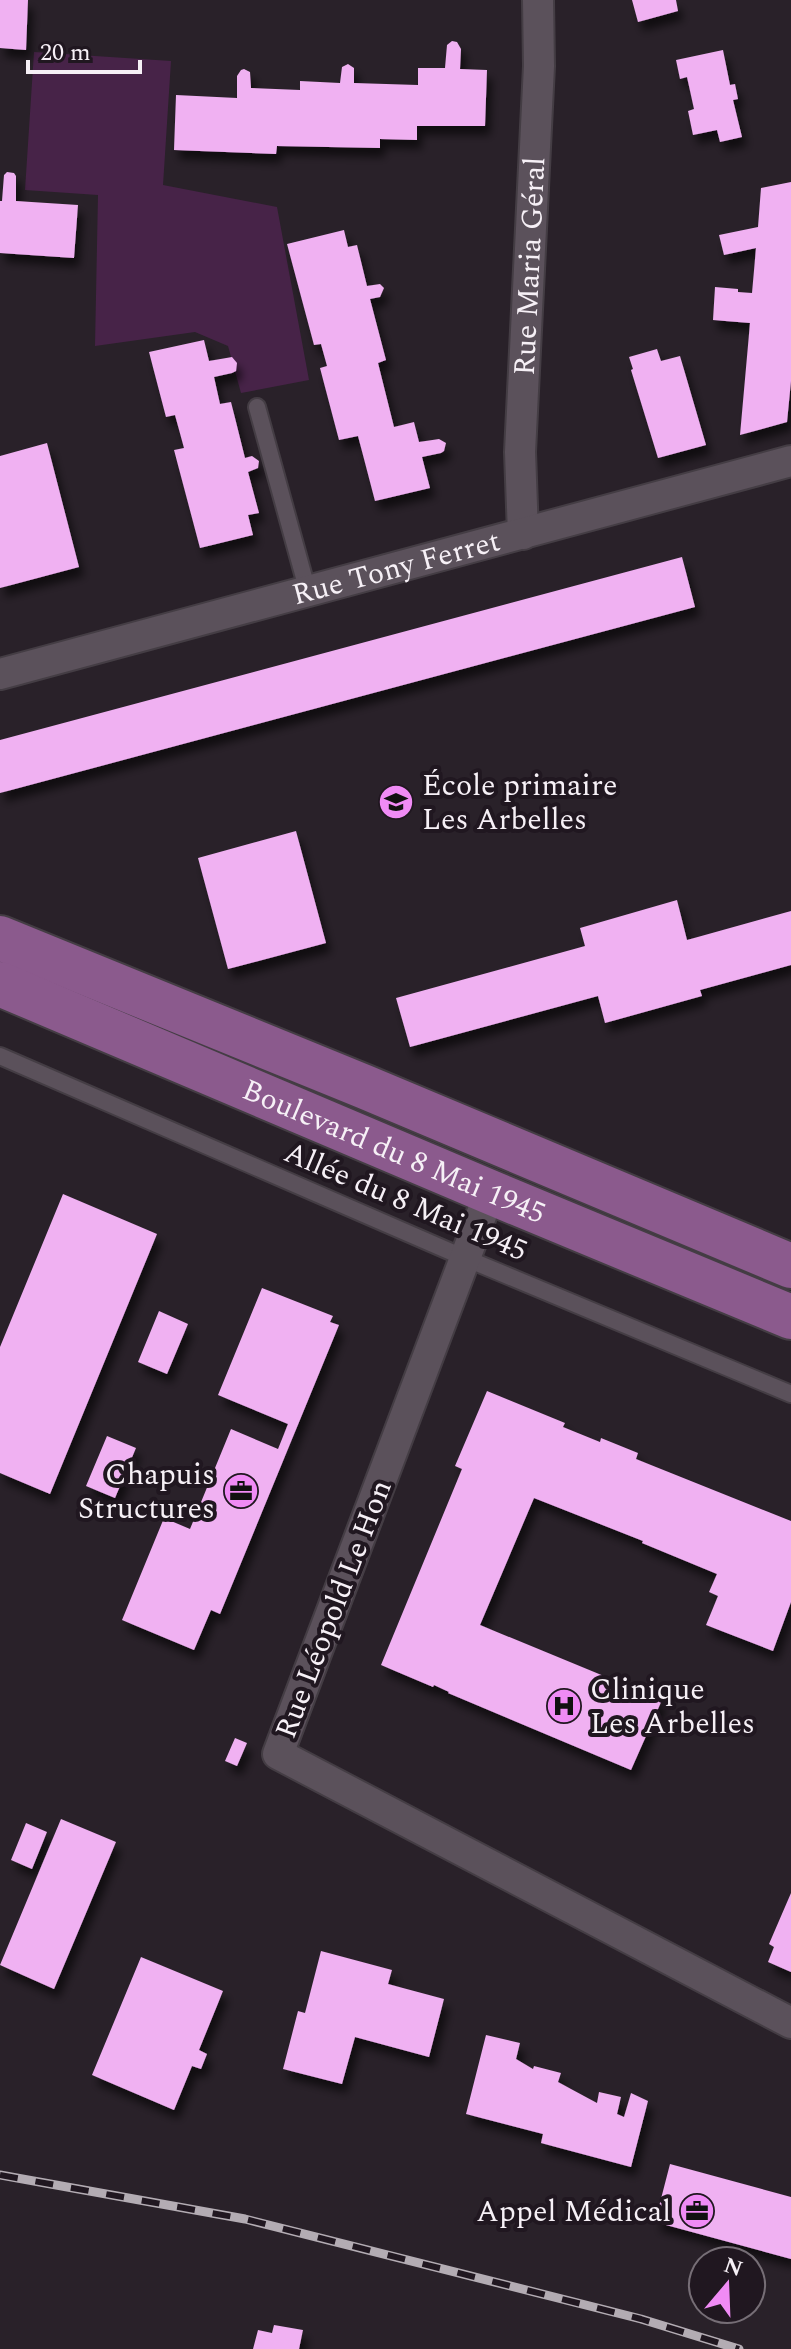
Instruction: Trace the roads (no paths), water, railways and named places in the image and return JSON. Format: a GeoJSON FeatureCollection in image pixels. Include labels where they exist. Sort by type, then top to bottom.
{"type":"FeatureCollection","features":[{"type":"Feature","properties":{"kind":"main road","name":"Boulevard du 8 Mai 1945"},"geometry":{"type":"LineString","coordinates":[[0,938],[791,1266]]}},
{"type":"Feature","properties":{"kind":"main road","name":"Boulevard du 8 Mai 1945"},"geometry":{"type":"LineString","coordinates":[[0,984],[791,1317]]}},
{"type":"Feature","properties":{"kind":"street","name":"Rue Maria Géral"},"geometry":{"type":"LineString","coordinates":[[523,534],[520,452],[538,82],[538,0]]}},
{"type":"Feature","properties":{"kind":"street","name":"Rue Tony Ferret"},"geometry":{"type":"LineString","coordinates":[[0,674],[791,461]]}},
{"type":"Feature","properties":{"kind":"street","name":"Rue Léopold Le Hon"},"geometry":{"type":"LineString","coordinates":[[490,1192],[278,1754],[791,2023]]}},
{"type":"Feature","properties":{"kind":"lane"},"geometry":{"type":"LineString","coordinates":[[257,407],[308,592]]}},
{"type":"Feature","properties":{"kind":"lane","name":"Allée du 8 Mai 1945"},"geometry":{"type":"LineString","coordinates":[[0,1056],[465,1258],[791,1394]]}},
{"type":"Feature","properties":{"kind":"railway"},"geometry":{"type":"LineString","coordinates":[[0,2175],[245,2219],[641,2319],[739,2349]]}},
{"type":"Feature","properties":{"kind":"place","name":"École primaire Les Arbelles"},"geometry":{"type":"Point","coordinates":[396,802]}},
{"type":"Feature","properties":{"kind":"place","name":"Chapuis Structures"},"geometry":{"type":"Point","coordinates":[241,1491]}},
{"type":"Feature","properties":{"kind":"place","name":"Clinique Les Arbelles"},"geometry":{"type":"Point","coordinates":[564,1706]}},
{"type":"Feature","properties":{"kind":"place","name":"Appel Médical"},"geometry":{"type":"Point","coordinates":[697,2211]}}]}
